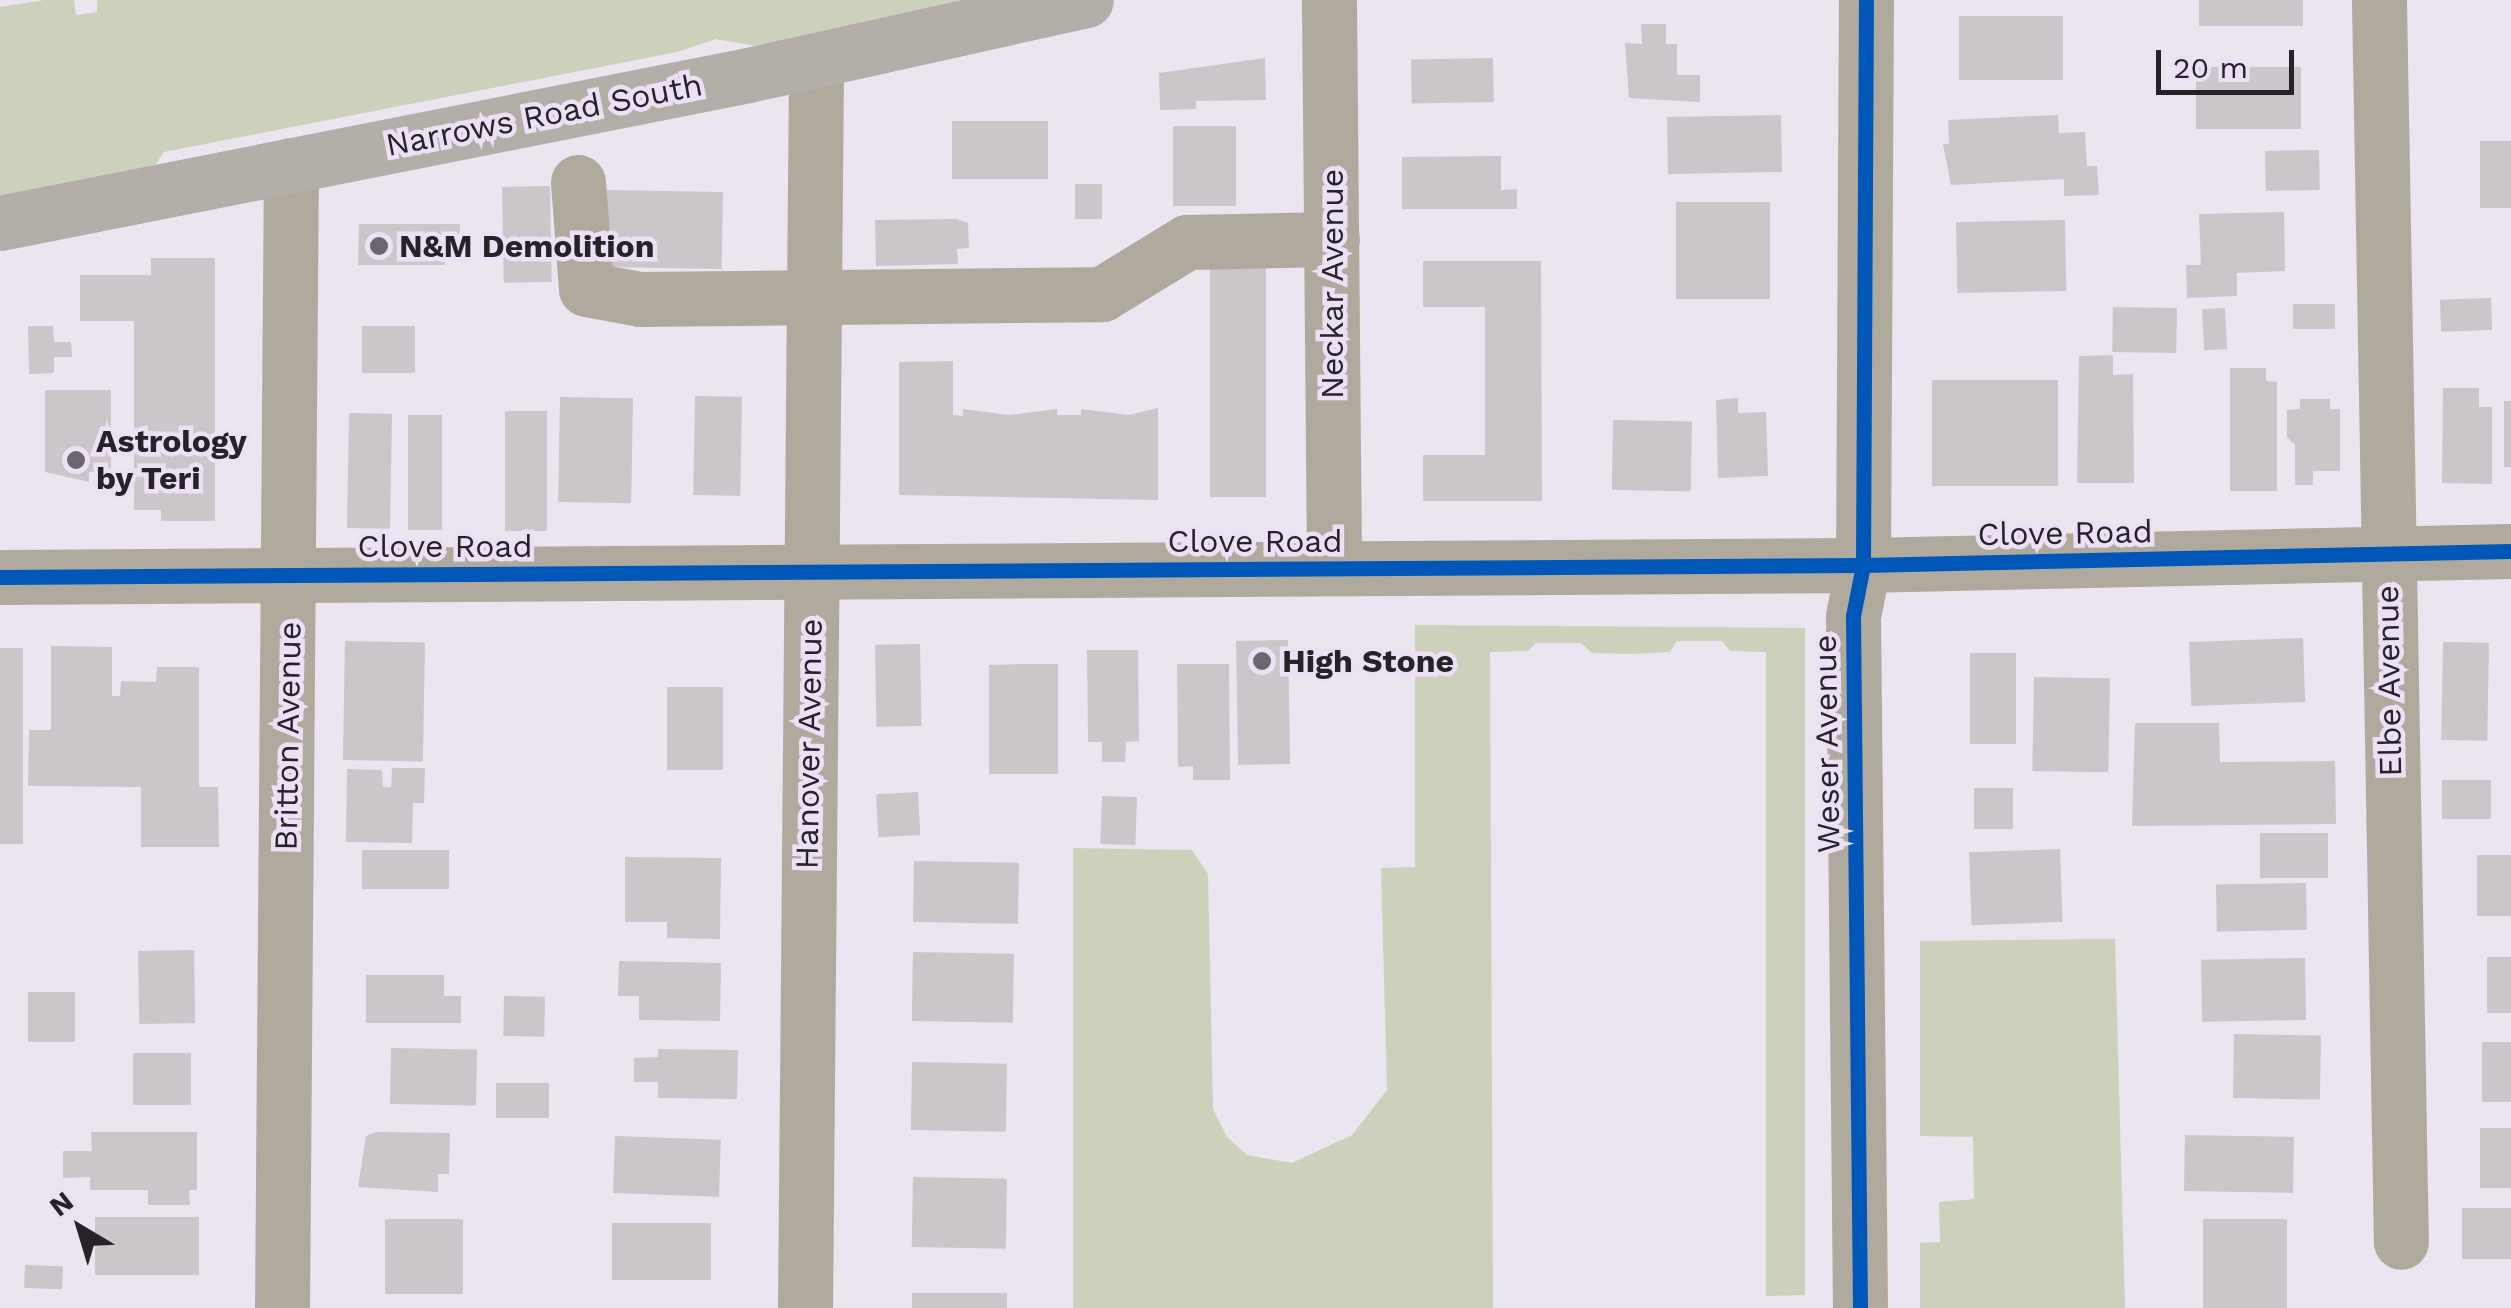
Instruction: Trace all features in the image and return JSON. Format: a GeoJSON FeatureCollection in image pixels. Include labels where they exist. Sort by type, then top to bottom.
{"type":"FeatureCollection","features":[{"type":"Feature","properties":{"kind":"main road","name":"Narrows Road South"},"geometry":{"type":"LineString","coordinates":[[0,223],[816,61],[1086,0]]}},
{"type":"Feature","properties":{"kind":"street","name":"Neckar Avenue"},"geometry":{"type":"LineString","coordinates":[[1329,0],[1334,568]]}},
{"type":"Feature","properties":{"kind":"street","name":"Weser Avenue"},"geometry":{"type":"LineString","coordinates":[[1860,1308],[1853,616],[1864,565],[1866,0]]}},
{"type":"Feature","properties":{"kind":"street","name":"Elbe Avenue"},"geometry":{"type":"LineString","coordinates":[[2379,0],[2386,554],[2402,1242]]}},
{"type":"Feature","properties":{"kind":"street","name":"Hanover Avenue"},"geometry":{"type":"LineString","coordinates":[[805,1308],[818,297],[816,61]]}},
{"type":"Feature","properties":{"kind":"street","name":"Britton Avenue"},"geometry":{"type":"LineString","coordinates":[[282,1308],[291,165]]}},
{"type":"Feature","properties":{"kind":"street"},"geometry":{"type":"LineString","coordinates":[[578,182],[586,289],[640,299],[1102,294],[1187,242],[1332,239]]}},
{"type":"Feature","properties":{"kind":"street","name":"Clove Road"},"geometry":{"type":"LineString","coordinates":[[0,576],[1864,565],[2511,551]]}},
{"type":"Feature","properties":{"kind":"green space"},"geometry":{"type":"Polygon","coordinates":[[[74,0],[76,15],[97,12],[97,0],[963,0],[755,46],[716,39],[677,52],[164,152],[155,165],[0,197],[0,7],[74,0]]]}},
{"type":"Feature","properties":{"kind":"green space"},"geometry":{"type":"Polygon","coordinates":[[[1415,625],[1805,628],[1805,1295],[1766,1296],[1766,652],[1730,651],[1722,641],[1677,641],[1670,652],[1635,654],[1592,653],[1581,643],[1536,643],[1528,651],[1490,652],[1493,1308],[1073,1308],[1073,848],[1192,850],[1208,874],[1213,1109],[1227,1137],[1247,1155],[1292,1163],[1352,1135],[1387,1090],[1381,868],[1415,867],[1415,625]]]}},
{"type":"Feature","properties":{"kind":"green space"},"geometry":{"type":"Polygon","coordinates":[[[2115,939],[2125,1308],[1920,1308],[1920,1243],[1940,1242],[1939,1202],[1974,1199],[1973,1137],[1920,1136],[1920,941],[2115,939]]]}},
{"type":"Feature","properties":{"kind":"building"},"geometry":{"type":"Polygon","coordinates":[[[2199,0],[2303,0],[2303,26],[2199,26],[2199,0]]]}},
{"type":"Feature","properties":{"kind":"building"},"geometry":{"type":"Polygon","coordinates":[[[1959,16],[2063,16],[2063,80],[1959,80],[1959,16]]]}},
{"type":"Feature","properties":{"kind":"building"},"geometry":{"type":"Polygon","coordinates":[[[1641,24],[1666,24],[1666,44],[1677,44],[1677,75],[1700,75],[1700,102],[1629,98],[1625,43],[1642,44],[1641,24]]]}},
{"type":"Feature","properties":{"kind":"building"},"geometry":{"type":"Polygon","coordinates":[[[1265,58],[1266,100],[1196,101],[1196,109],[1160,110],[1159,73],[1265,58]]]}},
{"type":"Feature","properties":{"kind":"building"},"geometry":{"type":"Polygon","coordinates":[[[1493,58],[1494,102],[1412,103],[1411,59],[1493,58]]]}},
{"type":"Feature","properties":{"kind":"building"},"geometry":{"type":"Polygon","coordinates":[[[2196,67],[2301,67],[2301,129],[2196,129],[2196,67]]]}},
{"type":"Feature","properties":{"kind":"building"},"geometry":{"type":"Polygon","coordinates":[[[1781,115],[1782,172],[1668,174],[1667,117],[1781,115]]]}},
{"type":"Feature","properties":{"kind":"building"},"geometry":{"type":"Polygon","coordinates":[[[2058,115],[2059,133],[2085,132],[2087,166],[2097,166],[2099,195],[2064,196],[2064,179],[1951,185],[1943,144],[1949,144],[1948,120],[2058,115]]]}},
{"type":"Feature","properties":{"kind":"building"},"geometry":{"type":"Polygon","coordinates":[[[952,121],[1048,121],[1048,179],[952,179],[952,121]]]}},
{"type":"Feature","properties":{"kind":"building"},"geometry":{"type":"Polygon","coordinates":[[[1173,126],[1236,126],[1236,206],[1173,206],[1173,126]]]}},
{"type":"Feature","properties":{"kind":"building"},"geometry":{"type":"Polygon","coordinates":[[[2480,141],[2511,141],[2511,208],[2480,208],[2480,141]]]}},
{"type":"Feature","properties":{"kind":"building"},"geometry":{"type":"Polygon","coordinates":[[[2319,150],[2320,190],[2266,191],[2265,151],[2319,150]]]}},
{"type":"Feature","properties":{"kind":"building"},"geometry":{"type":"Polygon","coordinates":[[[1501,156],[1501,190],[1517,189],[1517,209],[1402,209],[1402,157],[1501,156]]]}},
{"type":"Feature","properties":{"kind":"building"},"geometry":{"type":"Polygon","coordinates":[[[1075,184],[1102,184],[1102,219],[1075,219],[1075,184]]]}},
{"type":"Feature","properties":{"kind":"building"},"geometry":{"type":"Polygon","coordinates":[[[550,186],[552,282],[504,283],[502,187],[550,186]]]}},
{"type":"Feature","properties":{"kind":"building"},"geometry":{"type":"Polygon","coordinates":[[[607,190],[723,192],[722,269],[606,267],[607,190]]]}},
{"type":"Feature","properties":{"kind":"building"},"geometry":{"type":"Polygon","coordinates":[[[1676,202],[1770,202],[1770,299],[1676,299],[1676,202]]]}},
{"type":"Feature","properties":{"kind":"building"},"geometry":{"type":"Polygon","coordinates":[[[2284,212],[2285,271],[2237,273],[2237,296],[2187,298],[2186,265],[2201,265],[2199,214],[2284,212]]]}},
{"type":"Feature","properties":{"kind":"building"},"geometry":{"type":"Polygon","coordinates":[[[957,219],[968,223],[969,248],[957,249],[958,264],[876,266],[875,220],[957,219]]]}},
{"type":"Feature","properties":{"kind":"building"},"geometry":{"type":"Polygon","coordinates":[[[2065,220],[2066,291],[1957,293],[1956,222],[2065,220]]]}},
{"type":"Feature","properties":{"kind":"building"},"geometry":{"type":"Polygon","coordinates":[[[359,224],[460,224],[460,253],[445,253],[445,265],[358,265],[359,224]]]}},
{"type":"Feature","properties":{"kind":"building"},"geometry":{"type":"Polygon","coordinates":[[[151,258],[215,258],[215,521],[161,521],[161,510],[134,510],[134,321],[80,321],[80,275],[151,275],[151,258]]]}},
{"type":"Feature","properties":{"kind":"building"},"geometry":{"type":"Polygon","coordinates":[[[1210,260],[1266,260],[1266,497],[1210,497],[1210,260]]]}},
{"type":"Feature","properties":{"kind":"building"},"geometry":{"type":"Polygon","coordinates":[[[1423,261],[1541,261],[1542,501],[1423,501],[1423,455],[1485,455],[1485,307],[1423,307],[1423,261]]]}},
{"type":"Feature","properties":{"kind":"building"},"geometry":{"type":"Polygon","coordinates":[[[2491,298],[2492,330],[2441,332],[2440,300],[2491,298]]]}},
{"type":"Feature","properties":{"kind":"building"},"geometry":{"type":"Polygon","coordinates":[[[2293,304],[2335,304],[2335,329],[2293,329],[2293,304]]]}},
{"type":"Feature","properties":{"kind":"building"},"geometry":{"type":"Polygon","coordinates":[[[2113,307],[2177,308],[2176,353],[2112,352],[2113,307]]]}},
{"type":"Feature","properties":{"kind":"building"},"geometry":{"type":"Polygon","coordinates":[[[2225,308],[2227,349],[2204,350],[2202,309],[2225,308]]]}},
{"type":"Feature","properties":{"kind":"building"},"geometry":{"type":"Polygon","coordinates":[[[28,326],[53,326],[54,342],[71,342],[72,357],[54,357],[54,373],[29,374],[28,326]]]}},
{"type":"Feature","properties":{"kind":"building"},"geometry":{"type":"Polygon","coordinates":[[[362,326],[415,326],[415,373],[362,373],[362,326]]]}},
{"type":"Feature","properties":{"kind":"building"},"geometry":{"type":"Polygon","coordinates":[[[2113,355],[2113,375],[2133,374],[2134,483],[2077,483],[2079,356],[2113,355]]]}},
{"type":"Feature","properties":{"kind":"building"},"geometry":{"type":"Polygon","coordinates":[[[953,361],[953,415],[963,416],[963,409],[1009,415],[1057,409],[1057,415],[1081,415],[1081,409],[1129,415],[1158,408],[1158,500],[899,495],[899,362],[953,361]]]}},
{"type":"Feature","properties":{"kind":"building"},"geometry":{"type":"Polygon","coordinates":[[[2230,368],[2266,368],[2266,381],[2277,382],[2277,491],[2230,491],[2230,368]]]}},
{"type":"Feature","properties":{"kind":"building"},"geometry":{"type":"Polygon","coordinates":[[[1932,380],[2058,380],[2058,486],[1932,486],[1932,380]]]}},
{"type":"Feature","properties":{"kind":"building"},"geometry":{"type":"Polygon","coordinates":[[[2443,388],[2479,388],[2479,407],[2492,407],[2492,484],[2442,483],[2443,388]]]}},
{"type":"Feature","properties":{"kind":"building"},"geometry":{"type":"Polygon","coordinates":[[[45,390],[111,390],[111,473],[89,472],[89,482],[45,472],[45,390]]]}},
{"type":"Feature","properties":{"kind":"building"},"geometry":{"type":"Polygon","coordinates":[[[695,396],[742,397],[740,496],[693,495],[695,396]]]}},
{"type":"Feature","properties":{"kind":"building"},"geometry":{"type":"Polygon","coordinates":[[[560,397],[633,398],[631,503],[558,502],[560,397]]]}},
{"type":"Feature","properties":{"kind":"building"},"geometry":{"type":"Polygon","coordinates":[[[1738,398],[1738,413],[1766,412],[1768,476],[1718,478],[1716,400],[1738,398]]]}},
{"type":"Feature","properties":{"kind":"building"},"geometry":{"type":"Polygon","coordinates":[[[2300,399],[2330,399],[2330,409],[2340,409],[2340,471],[2313,471],[2313,485],[2295,485],[2295,445],[2287,437],[2287,410],[2300,409],[2300,399]]]}},
{"type":"Feature","properties":{"kind":"building"},"geometry":{"type":"Polygon","coordinates":[[[2504,401],[2511,401],[2511,467],[2504,467],[2504,401]]]}},
{"type":"Feature","properties":{"kind":"building"},"geometry":{"type":"Polygon","coordinates":[[[505,411],[547,411],[547,531],[505,531],[505,411]]]}},
{"type":"Feature","properties":{"kind":"building"},"geometry":{"type":"Polygon","coordinates":[[[349,413],[392,414],[390,529],[347,528],[349,413]]]}},
{"type":"Feature","properties":{"kind":"building"},"geometry":{"type":"Polygon","coordinates":[[[408,415],[442,415],[442,530],[408,530],[408,415]]]}},
{"type":"Feature","properties":{"kind":"building"},"geometry":{"type":"Polygon","coordinates":[[[1613,420],[1692,421],[1691,491],[1612,490],[1613,420]]]}},
{"type":"Feature","properties":{"kind":"building"},"geometry":{"type":"Polygon","coordinates":[[[2303,638],[2305,702],[2191,706],[2189,642],[2303,638]]]}},
{"type":"Feature","properties":{"kind":"building"},"geometry":{"type":"Polygon","coordinates":[[[1288,640],[1290,764],[1238,765],[1236,641],[1288,640]]]}},
{"type":"Feature","properties":{"kind":"building"},"geometry":{"type":"Polygon","coordinates":[[[345,641],[425,642],[423,761],[343,760],[345,641]]]}},
{"type":"Feature","properties":{"kind":"building"},"geometry":{"type":"Polygon","coordinates":[[[2443,642],[2489,643],[2487,741],[2441,740],[2443,642]]]}},
{"type":"Feature","properties":{"kind":"building"},"geometry":{"type":"Polygon","coordinates":[[[920,644],[921,726],[876,727],[875,645],[920,644]]]}},
{"type":"Feature","properties":{"kind":"building"},"geometry":{"type":"Polygon","coordinates":[[[51,646],[112,647],[112,696],[120,696],[121,681],[156,682],[157,667],[199,667],[199,787],[218,787],[219,847],[141,847],[141,787],[28,786],[29,730],[51,730],[51,646]]]}},
{"type":"Feature","properties":{"kind":"building"},"geometry":{"type":"Polygon","coordinates":[[[0,648],[23,648],[23,844],[0,844],[0,648]]]}},
{"type":"Feature","properties":{"kind":"building"},"geometry":{"type":"Polygon","coordinates":[[[1087,650],[1138,650],[1139,741],[1126,742],[1125,762],[1102,762],[1102,742],[1088,742],[1087,650]]]}},
{"type":"Feature","properties":{"kind":"building"},"geometry":{"type":"Polygon","coordinates":[[[1970,653],[2016,653],[2016,744],[1970,744],[1970,653]]]}},
{"type":"Feature","properties":{"kind":"building"},"geometry":{"type":"Polygon","coordinates":[[[1058,664],[1058,774],[989,774],[989,665],[1058,664]]]}},
{"type":"Feature","properties":{"kind":"building"},"geometry":{"type":"Polygon","coordinates":[[[1177,664],[1229,664],[1230,780],[1193,780],[1193,766],[1178,767],[1177,664]]]}},
{"type":"Feature","properties":{"kind":"building"},"geometry":{"type":"Polygon","coordinates":[[[2034,677],[2110,678],[2108,772],[2032,771],[2034,677]]]}},
{"type":"Feature","properties":{"kind":"building"},"geometry":{"type":"Polygon","coordinates":[[[667,687],[723,687],[723,770],[667,770],[667,687]]]}},
{"type":"Feature","properties":{"kind":"building"},"geometry":{"type":"Polygon","coordinates":[[[2135,723],[2219,723],[2220,762],[2335,761],[2336,824],[2132,826],[2135,723]]]}},
{"type":"Feature","properties":{"kind":"building"},"geometry":{"type":"Polygon","coordinates":[[[392,768],[425,768],[424,803],[413,803],[412,843],[346,842],[347,769],[382,770],[383,787],[391,787],[392,768]]]}},
{"type":"Feature","properties":{"kind":"building"},"geometry":{"type":"Polygon","coordinates":[[[2442,780],[2491,780],[2491,819],[2442,819],[2442,780]]]}},
{"type":"Feature","properties":{"kind":"building"},"geometry":{"type":"Polygon","coordinates":[[[1974,788],[2013,788],[2013,829],[1974,829],[1974,788]]]}},
{"type":"Feature","properties":{"kind":"building"},"geometry":{"type":"Polygon","coordinates":[[[918,792],[920,835],[878,837],[876,794],[918,792]]]}},
{"type":"Feature","properties":{"kind":"building"},"geometry":{"type":"Polygon","coordinates":[[[1102,796],[1137,797],[1135,845],[1100,844],[1102,796]]]}},
{"type":"Feature","properties":{"kind":"building"},"geometry":{"type":"Polygon","coordinates":[[[2260,833],[2328,833],[2328,878],[2260,878],[2260,833]]]}},
{"type":"Feature","properties":{"kind":"building"},"geometry":{"type":"Polygon","coordinates":[[[2060,849],[2063,922],[1972,925],[1969,852],[2060,849]]]}},
{"type":"Feature","properties":{"kind":"building"},"geometry":{"type":"Polygon","coordinates":[[[362,850],[449,850],[449,889],[362,889],[362,850]]]}},
{"type":"Feature","properties":{"kind":"building"},"geometry":{"type":"Polygon","coordinates":[[[2477,855],[2511,855],[2511,916],[2477,916],[2477,855]]]}},
{"type":"Feature","properties":{"kind":"building"},"geometry":{"type":"Polygon","coordinates":[[[625,857],[721,858],[720,939],[667,938],[667,922],[625,922],[625,857]]]}},
{"type":"Feature","properties":{"kind":"building"},"geometry":{"type":"Polygon","coordinates":[[[914,861],[1019,863],[1018,924],[913,922],[914,861]]]}},
{"type":"Feature","properties":{"kind":"building"},"geometry":{"type":"Polygon","coordinates":[[[2306,883],[2307,930],[2217,932],[2216,885],[2306,883]]]}},
{"type":"Feature","properties":{"kind":"building"},"geometry":{"type":"Polygon","coordinates":[[[194,950],[195,1023],[139,1024],[138,951],[194,950]]]}},
{"type":"Feature","properties":{"kind":"building"},"geometry":{"type":"Polygon","coordinates":[[[913,952],[1014,954],[1013,1023],[912,1021],[913,952]]]}},
{"type":"Feature","properties":{"kind":"building"},"geometry":{"type":"Polygon","coordinates":[[[2487,957],[2511,957],[2511,1013],[2487,1013],[2487,957]]]}},
{"type":"Feature","properties":{"kind":"building"},"geometry":{"type":"Polygon","coordinates":[[[2305,958],[2306,1020],[2202,1022],[2201,960],[2305,958]]]}},
{"type":"Feature","properties":{"kind":"building"},"geometry":{"type":"Polygon","coordinates":[[[619,961],[721,963],[720,1021],[639,1020],[639,996],[618,996],[619,961]]]}},
{"type":"Feature","properties":{"kind":"building"},"geometry":{"type":"Polygon","coordinates":[[[366,975],[444,975],[444,996],[461,996],[461,1023],[366,1023],[366,975]]]}},
{"type":"Feature","properties":{"kind":"building"},"geometry":{"type":"Polygon","coordinates":[[[28,992],[75,992],[75,1042],[28,1042],[28,992]]]}},
{"type":"Feature","properties":{"kind":"building"},"geometry":{"type":"Polygon","coordinates":[[[504,996],[545,997],[544,1037],[503,1036],[504,996]]]}},
{"type":"Feature","properties":{"kind":"building"},"geometry":{"type":"Polygon","coordinates":[[[2234,1034],[2321,1036],[2320,1100],[2233,1098],[2234,1034]]]}},
{"type":"Feature","properties":{"kind":"building"},"geometry":{"type":"Polygon","coordinates":[[[2482,1042],[2511,1042],[2511,1102],[2482,1102],[2482,1042]]]}},
{"type":"Feature","properties":{"kind":"building"},"geometry":{"type":"Polygon","coordinates":[[[391,1048],[477,1050],[476,1105],[390,1104],[391,1048]]]}},
{"type":"Feature","properties":{"kind":"building"},"geometry":{"type":"Polygon","coordinates":[[[658,1049],[738,1050],[737,1099],[658,1098],[658,1082],[634,1082],[634,1058],[658,1057],[658,1049]]]}},
{"type":"Feature","properties":{"kind":"building"},"geometry":{"type":"Polygon","coordinates":[[[133,1053],[191,1053],[191,1105],[133,1105],[133,1053]]]}},
{"type":"Feature","properties":{"kind":"building"},"geometry":{"type":"Polygon","coordinates":[[[912,1062],[1007,1064],[1006,1132],[911,1130],[912,1062]]]}},
{"type":"Feature","properties":{"kind":"building"},"geometry":{"type":"Polygon","coordinates":[[[496,1083],[549,1083],[549,1118],[496,1118],[496,1083]]]}},
{"type":"Feature","properties":{"kind":"building"},"geometry":{"type":"Polygon","coordinates":[[[2480,1128],[2511,1128],[2511,1188],[2480,1188],[2480,1128]]]}},
{"type":"Feature","properties":{"kind":"building"},"geometry":{"type":"Polygon","coordinates":[[[91,1132],[197,1132],[197,1190],[189,1190],[190,1205],[148,1205],[148,1190],[90,1190],[90,1177],[63,1178],[63,1151],[92,1151],[91,1132]]]}},
{"type":"Feature","properties":{"kind":"building"},"geometry":{"type":"Polygon","coordinates":[[[376,1132],[450,1133],[449,1174],[438,1174],[438,1192],[358,1187],[366,1136],[376,1132]]]}},
{"type":"Feature","properties":{"kind":"building"},"geometry":{"type":"Polygon","coordinates":[[[2185,1135],[2294,1137],[2293,1193],[2184,1191],[2185,1135]]]}},
{"type":"Feature","properties":{"kind":"building"},"geometry":{"type":"Polygon","coordinates":[[[615,1136],[721,1140],[719,1197],[613,1193],[615,1136]]]}},
{"type":"Feature","properties":{"kind":"building"},"geometry":{"type":"Polygon","coordinates":[[[913,1177],[1007,1179],[1006,1249],[912,1247],[913,1177]]]}},
{"type":"Feature","properties":{"kind":"building"},"geometry":{"type":"Polygon","coordinates":[[[2462,1208],[2511,1208],[2511,1259],[2462,1259],[2462,1208]]]}},
{"type":"Feature","properties":{"kind":"building"},"geometry":{"type":"Polygon","coordinates":[[[95,1217],[199,1217],[199,1275],[95,1275],[95,1217]]]}},
{"type":"Feature","properties":{"kind":"building"},"geometry":{"type":"Polygon","coordinates":[[[385,1219],[463,1219],[463,1294],[385,1294],[385,1219]]]}},
{"type":"Feature","properties":{"kind":"building"},"geometry":{"type":"Polygon","coordinates":[[[2203,1219],[2287,1219],[2287,1308],[2203,1308],[2203,1219]]]}},
{"type":"Feature","properties":{"kind":"building"},"geometry":{"type":"Polygon","coordinates":[[[612,1223],[711,1223],[711,1280],[612,1280],[612,1223]]]}},
{"type":"Feature","properties":{"kind":"building"},"geometry":{"type":"Polygon","coordinates":[[[25,1265],[63,1266],[62,1289],[24,1288],[25,1265]]]}},
{"type":"Feature","properties":{"kind":"building"},"geometry":{"type":"Polygon","coordinates":[[[912,1293],[1007,1293],[1007,1308],[912,1308],[912,1293]]]}},
{"type":"Feature","properties":{"kind":"cycle path"},"geometry":{"type":"LineString","coordinates":[[1860,1308],[1853,616],[1863,565],[1866,0]]}},
{"type":"Feature","properties":{"kind":"cycle path"},"geometry":{"type":"LineString","coordinates":[[0,577],[1863,565],[2511,551]]}},
{"type":"Feature","properties":{"kind":"place","name":"N&M Demolition"},"geometry":{"type":"Point","coordinates":[379,246]}},
{"type":"Feature","properties":{"kind":"place","name":"Astrology by Teri"},"geometry":{"type":"Point","coordinates":[76,460]}},
{"type":"Feature","properties":{"kind":"place","name":"High Stone"},"geometry":{"type":"Point","coordinates":[1262,661]}}]}
